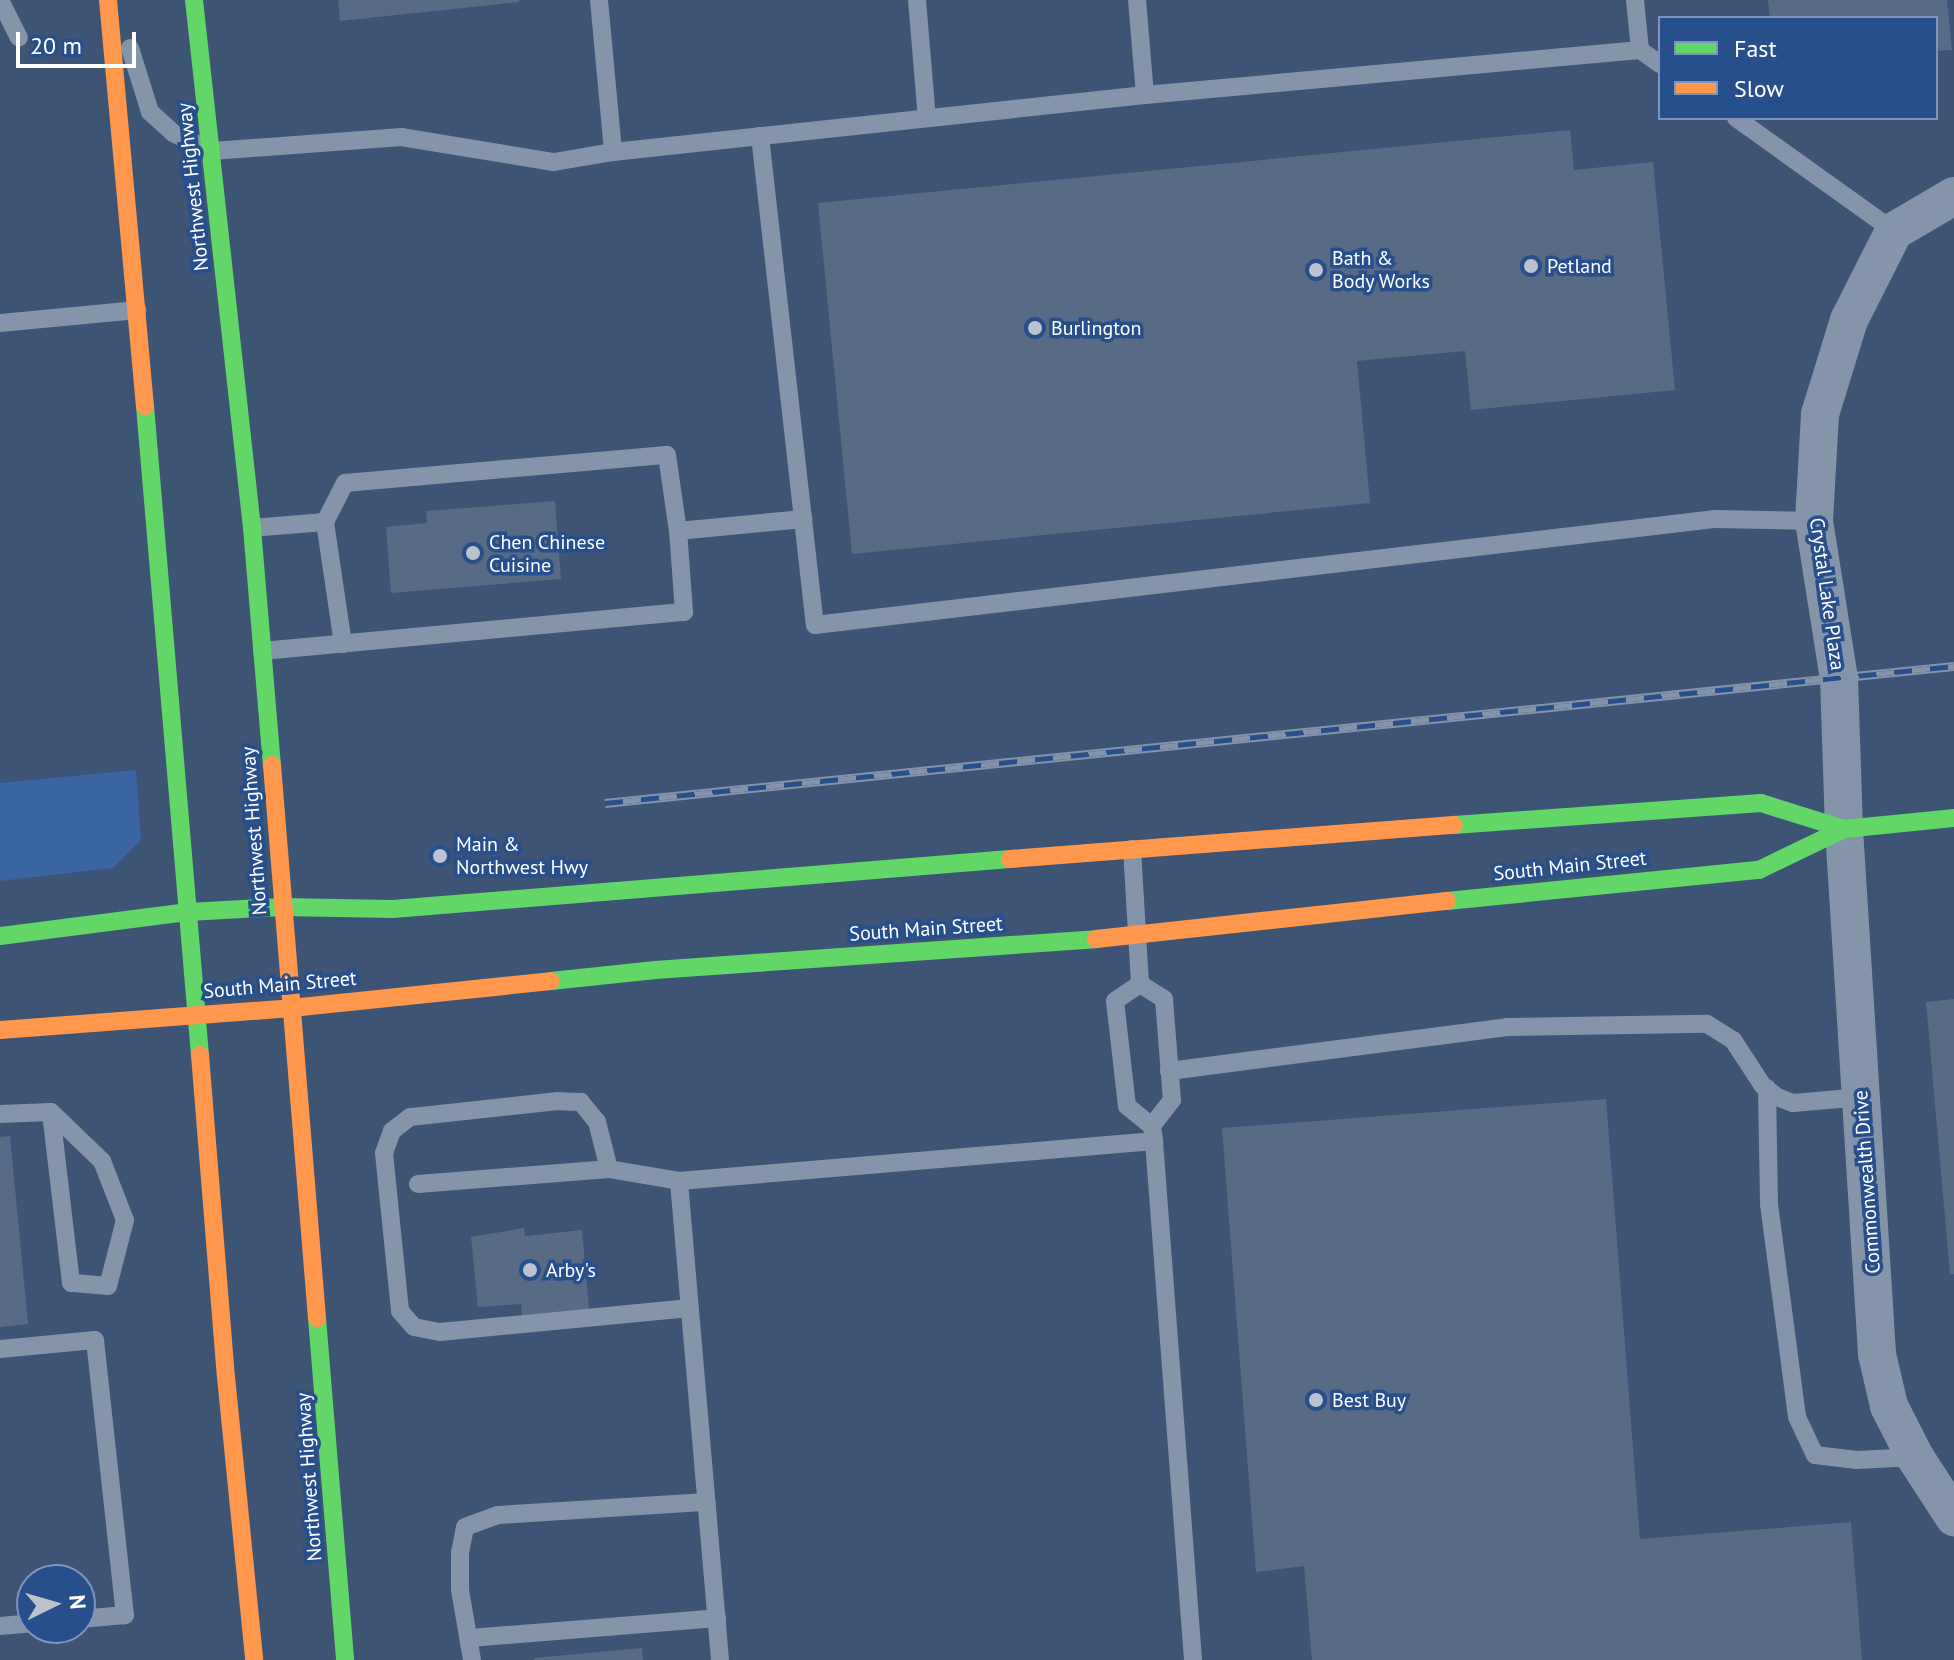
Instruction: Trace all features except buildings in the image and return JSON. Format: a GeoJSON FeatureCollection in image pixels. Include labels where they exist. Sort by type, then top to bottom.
{"type":"FeatureCollection","features":[{"type":"Feature","properties":{"kind":"street"},"geometry":{"type":"LineString","coordinates":[[111,0],[226,1377],[254,1660]]}},
{"type":"Feature","properties":{"kind":"street","name":"Northwest Highway"},"geometry":{"type":"LineString","coordinates":[[194,0],[252,528],[345,1660]]}},
{"type":"Feature","properties":{"kind":"street"},"geometry":{"type":"LineString","coordinates":[[1894,231],[1954,196]]}},
{"type":"Feature","properties":{"kind":"street","name":"Crystal Lake Plaza"},"geometry":{"type":"LineString","coordinates":[[1844,829],[1839,678],[1814,521],[1820,414],[1849,320],[1894,231]]}},
{"type":"Feature","properties":{"kind":"street","name":"South Main Street"},"geometry":{"type":"LineString","coordinates":[[0,936],[188,912],[281,907],[393,909],[1132,849],[1761,803],[1844,829]]}},
{"type":"Feature","properties":{"kind":"street","name":"South Main Street"},"geometry":{"type":"LineString","coordinates":[[0,1030],[291,1008],[655,970],[1139,936],[1572,887],[1759,870],[1844,829],[1954,818]]}},
{"type":"Feature","properties":{"kind":"street","name":"Commonwealth Drive"},"geometry":{"type":"LineString","coordinates":[[1844,829],[1877,1354],[1889,1406],[1915,1457],[1954,1517]]}},
{"type":"Feature","properties":{"kind":"lane"},"geometry":{"type":"LineString","coordinates":[[0,0],[19,38]]}},
{"type":"Feature","properties":{"kind":"lane"},"geometry":{"type":"LineString","coordinates":[[111,0],[150,112],[173,133],[212,151],[401,137],[554,162],[613,152],[1145,95],[1640,50],[1658,63]]}},
{"type":"Feature","properties":{"kind":"lane"},"geometry":{"type":"LineString","coordinates":[[599,0],[613,152]]}},
{"type":"Feature","properties":{"kind":"lane"},"geometry":{"type":"LineString","coordinates":[[917,0],[927,118]]}},
{"type":"Feature","properties":{"kind":"lane"},"geometry":{"type":"LineString","coordinates":[[1137,0],[1145,95]]}},
{"type":"Feature","properties":{"kind":"lane"},"geometry":{"type":"LineString","coordinates":[[1635,0],[1640,50]]}},
{"type":"Feature","properties":{"kind":"lane"},"geometry":{"type":"LineString","coordinates":[[1739,120],[1894,231]]}},
{"type":"Feature","properties":{"kind":"lane"},"geometry":{"type":"LineString","coordinates":[[760,136],[815,625],[1714,519],[1814,521]]}},
{"type":"Feature","properties":{"kind":"lane"},"geometry":{"type":"LineString","coordinates":[[0,323],[137,310]]}},
{"type":"Feature","properties":{"kind":"lane"},"geometry":{"type":"LineString","coordinates":[[262,651],[343,644],[684,612],[678,531],[667,455],[345,483],[325,522],[343,644]]}},
{"type":"Feature","properties":{"kind":"lane"},"geometry":{"type":"LineString","coordinates":[[678,531],[803,519]]}},
{"type":"Feature","properties":{"kind":"lane"},"geometry":{"type":"LineString","coordinates":[[252,528],[325,522]]}},
{"type":"Feature","properties":{"kind":"lane"},"geometry":{"type":"LineString","coordinates":[[1132,849],[1140,984]]}},
{"type":"Feature","properties":{"kind":"lane"},"geometry":{"type":"LineString","coordinates":[[1140,984],[1164,999],[1172,1100],[1153,1133],[1193,1660]]}},
{"type":"Feature","properties":{"kind":"lane"},"geometry":{"type":"LineString","coordinates":[[1140,984],[1115,1001],[1127,1106],[1153,1133]]}},
{"type":"Feature","properties":{"kind":"lane"},"geometry":{"type":"LineString","coordinates":[[1169,1071],[1507,1027],[1707,1024],[1733,1040],[1767,1088],[1793,1103],[1862,1097]]}},
{"type":"Feature","properties":{"kind":"lane"},"geometry":{"type":"LineString","coordinates":[[1767,1088],[1769,1204],[1797,1417],[1815,1455],[1857,1460],[1915,1457]]}},
{"type":"Feature","properties":{"kind":"lane"},"geometry":{"type":"LineString","coordinates":[[609,1169],[597,1122],[581,1102],[558,1101],[410,1117],[392,1131],[384,1153],[400,1311],[414,1327],[440,1332],[690,1308]]}},
{"type":"Feature","properties":{"kind":"lane"},"geometry":{"type":"LineString","coordinates":[[0,1114],[51,1112],[102,1161],[125,1220],[108,1286],[71,1283],[51,1112]]}},
{"type":"Feature","properties":{"kind":"lane"},"geometry":{"type":"LineString","coordinates":[[418,1184],[609,1169],[679,1181],[1153,1133]]}},
{"type":"Feature","properties":{"kind":"lane"},"geometry":{"type":"LineString","coordinates":[[679,1181],[720,1660]]}},
{"type":"Feature","properties":{"kind":"lane"},"geometry":{"type":"LineString","coordinates":[[0,1349],[95,1340],[125,1615],[96,1618]]}},
{"type":"Feature","properties":{"kind":"lane"},"geometry":{"type":"LineString","coordinates":[[472,1660],[460,1590],[460,1553],[465,1527],[498,1515],[707,1502]]}},
{"type":"Feature","properties":{"kind":"lane"},"geometry":{"type":"LineString","coordinates":[[470,1638],[717,1618]]}},
{"type":"Feature","properties":{"kind":"shaded area"},"geometry":{"type":"Polygon","coordinates":[[[136,770],[141,840],[113,868],[0,881],[0,783],[136,770]]]}},
{"type":"Feature","properties":{"kind":"railway"},"geometry":{"type":"LineString","coordinates":[[605,803],[1954,666]]}},
{"type":"Feature","properties":{"kind":"traffic: fast"},"geometry":{"type":"LineString","coordinates":[[194,0],[252,528],[272,765]]}},
{"type":"Feature","properties":{"kind":"traffic: fast"},"geometry":{"type":"LineString","coordinates":[[145,406],[200,1055]]}},
{"type":"Feature","properties":{"kind":"traffic: fast"},"geometry":{"type":"LineString","coordinates":[[1454,825],[1761,803],[1844,829]]}},
{"type":"Feature","properties":{"kind":"traffic: fast"},"geometry":{"type":"LineString","coordinates":[[1447,901],[1759,870],[1844,829],[1954,818]]}},
{"type":"Feature","properties":{"kind":"traffic: fast"},"geometry":{"type":"LineString","coordinates":[[0,936],[188,912],[281,907],[393,909],[1010,859]]}},
{"type":"Feature","properties":{"kind":"traffic: fast"},"geometry":{"type":"LineString","coordinates":[[551,981],[655,970],[1096,939]]}},
{"type":"Feature","properties":{"kind":"traffic: fast"},"geometry":{"type":"LineString","coordinates":[[317,1318],[345,1660]]}},
{"type":"Feature","properties":{"kind":"traffic: slow"},"geometry":{"type":"LineString","coordinates":[[108,0],[145,406]]}},
{"type":"Feature","properties":{"kind":"traffic: slow"},"geometry":{"type":"LineString","coordinates":[[272,765],[317,1318]]}},
{"type":"Feature","properties":{"kind":"traffic: slow"},"geometry":{"type":"LineString","coordinates":[[1010,859],[1454,825]]}},
{"type":"Feature","properties":{"kind":"traffic: slow"},"geometry":{"type":"LineString","coordinates":[[1096,939],[1447,901]]}},
{"type":"Feature","properties":{"kind":"traffic: slow"},"geometry":{"type":"LineString","coordinates":[[0,1030],[291,1008],[551,981]]}},
{"type":"Feature","properties":{"kind":"traffic: slow"},"geometry":{"type":"LineString","coordinates":[[200,1055],[226,1377],[254,1660]]}},
{"type":"Feature","properties":{"kind":"place","name":"Petland"},"geometry":{"type":"Point","coordinates":[1531,266]}},
{"type":"Feature","properties":{"kind":"place","name":"Bath & Body Works"},"geometry":{"type":"Point","coordinates":[1316,270]}},
{"type":"Feature","properties":{"kind":"place","name":"Burlington"},"geometry":{"type":"Point","coordinates":[1035,328]}},
{"type":"Feature","properties":{"kind":"place","name":"Chen Chinese Cuisine"},"geometry":{"type":"Point","coordinates":[473,553]}},
{"type":"Feature","properties":{"kind":"place","name":"Main & Northwest Hwy"},"geometry":{"type":"Point","coordinates":[440,856]}},
{"type":"Feature","properties":{"kind":"place","name":"Arby's"},"geometry":{"type":"Point","coordinates":[530,1270]}},
{"type":"Feature","properties":{"kind":"place","name":"Best Buy"},"geometry":{"type":"Point","coordinates":[1316,1400]}}]}
